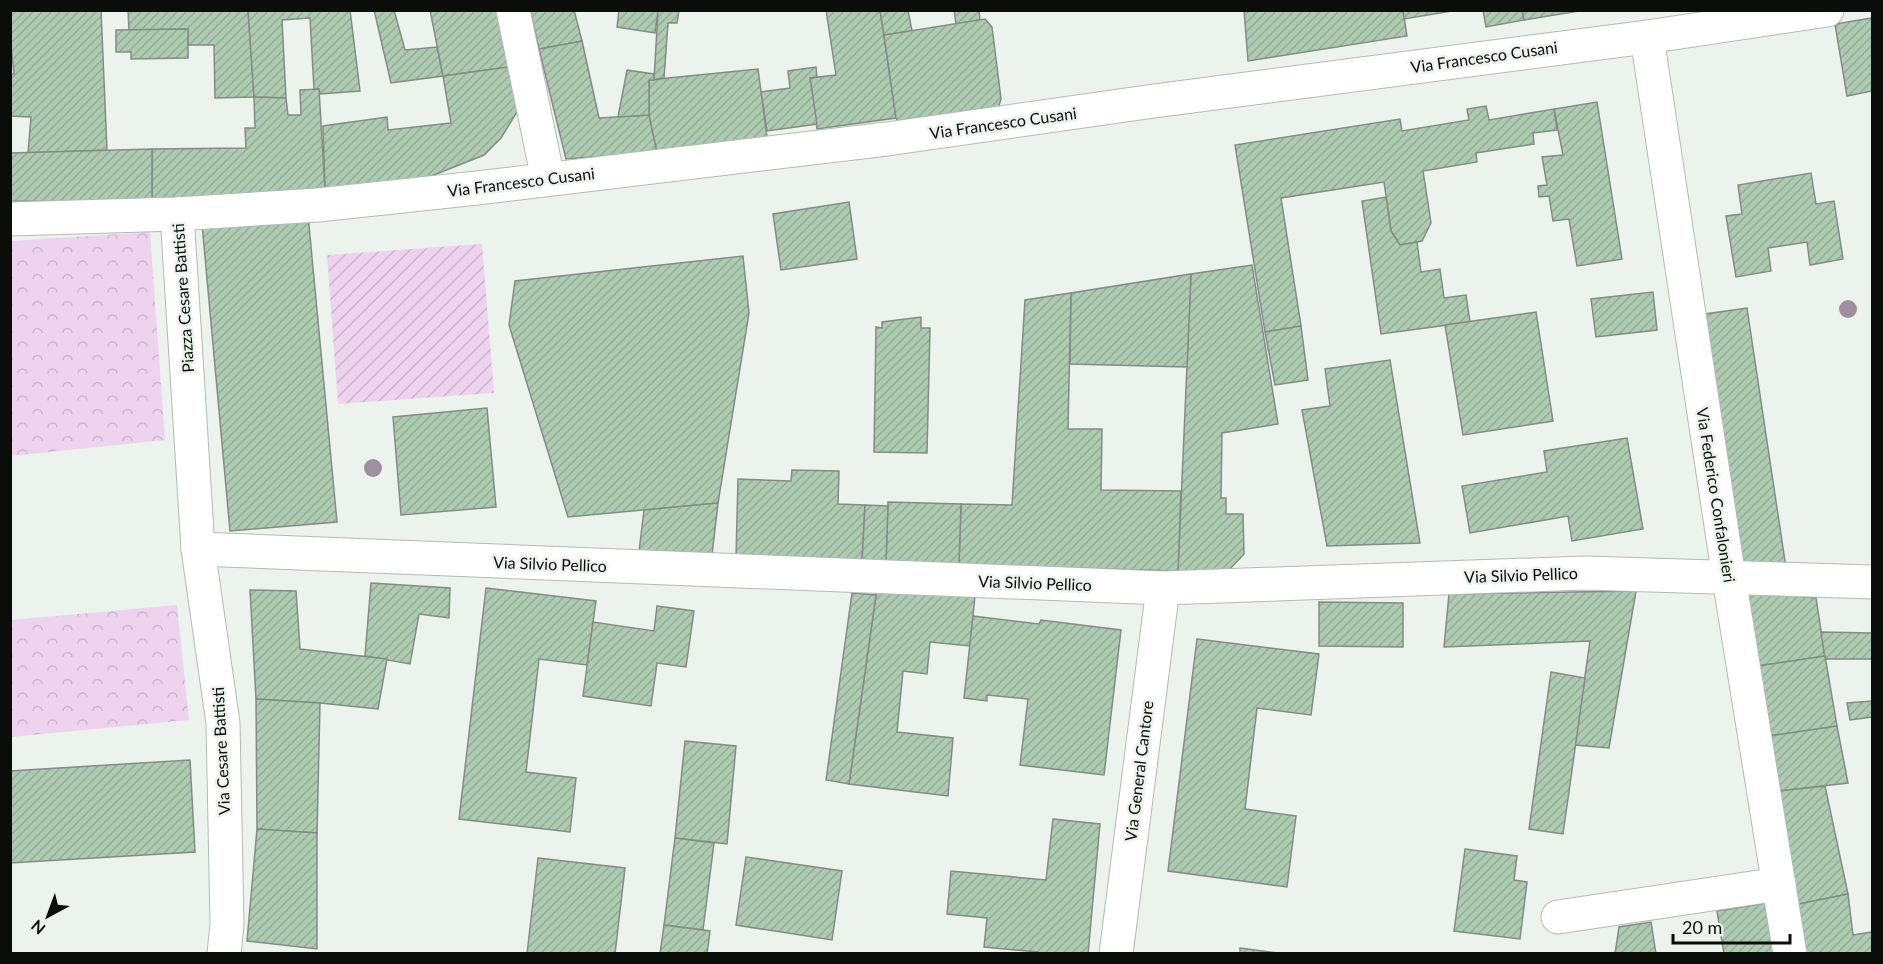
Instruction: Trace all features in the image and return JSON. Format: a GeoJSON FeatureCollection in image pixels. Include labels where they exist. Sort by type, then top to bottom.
{"type":"FeatureCollection","features":[{"type":"Feature","properties":{"kind":"street"},"geometry":{"type":"LineString","coordinates":[[513,10],[548,179]]}},
{"type":"Feature","properties":{"kind":"street","name":"Via Francesco Cusani"},"geometry":{"type":"LineString","coordinates":[[177,214],[318,205],[887,139],[1201,94],[1647,37],[1827,10]]}},
{"type":"Feature","properties":{"kind":"street","name":"Via Federico Confalonieri"},"geometry":{"type":"LineString","coordinates":[[1647,37],[1729,578],[1790,954]]}},
{"type":"Feature","properties":{"kind":"street","name":"Piazza Cesare Battisti"},"geometry":{"type":"LineString","coordinates":[[10,219],[177,214],[198,549]]}},
{"type":"Feature","properties":{"kind":"street","name":"Via Silvio Pellico"},"geometry":{"type":"LineString","coordinates":[[198,549],[1163,588],[1585,573],[1872,582]]}},
{"type":"Feature","properties":{"kind":"street","name":"Via Cesare Battisti"},"geometry":{"type":"LineString","coordinates":[[198,549],[223,723],[227,924],[224,954]]}},
{"type":"Feature","properties":{"kind":"street","name":"Via General Cantore"},"geometry":{"type":"LineString","coordinates":[[1116,954],[1163,588]]}},
{"type":"Feature","properties":{"kind":"street"},"geometry":{"type":"LineString","coordinates":[[1558,918],[1779,884]]}},
{"type":"Feature","properties":{"kind":"green space"},"geometry":{"type":"Polygon","coordinates":[[[150,232],[165,440],[11,456],[11,241],[150,232]]]}},
{"type":"Feature","properties":{"kind":"green space"},"geometry":{"type":"Polygon","coordinates":[[[482,244],[494,393],[338,404],[327,255],[482,244]]]}},
{"type":"Feature","properties":{"kind":"green space"},"geometry":{"type":"Polygon","coordinates":[[[177,605],[189,720],[11,737],[11,620],[177,605]]]}},
{"type":"Feature","properties":{"kind":"building"},"geometry":{"type":"Polygon","coordinates":[[[10,10],[101,10],[107,150],[28,153],[31,117],[10,116],[10,74],[14,74],[10,10]]]}},
{"type":"Feature","properties":{"kind":"building"},"geometry":{"type":"Polygon","coordinates":[[[128,10],[248,10],[254,97],[215,98],[214,45],[188,45],[188,29],[129,30],[128,10]]]}},
{"type":"Feature","properties":{"kind":"building"},"geometry":{"type":"Polygon","coordinates":[[[248,10],[350,10],[360,91],[320,94],[319,89],[314,89],[310,18],[282,20],[286,98],[254,97],[248,10]]]}},
{"type":"Feature","properties":{"kind":"building"},"geometry":{"type":"Polygon","coordinates":[[[374,10],[394,10],[405,50],[437,47],[443,76],[391,83],[374,10]]]}},
{"type":"Feature","properties":{"kind":"building"},"geometry":{"type":"Polygon","coordinates":[[[430,10],[501,10],[516,66],[443,76],[430,10]]]}},
{"type":"Feature","properties":{"kind":"building"},"geometry":{"type":"Polygon","coordinates":[[[530,10],[574,10],[582,41],[539,49],[530,10]]]}},
{"type":"Feature","properties":{"kind":"building"},"geometry":{"type":"Polygon","coordinates":[[[619,10],[658,10],[655,33],[617,27],[619,10]]]}},
{"type":"Feature","properties":{"kind":"building"},"geometry":{"type":"Polygon","coordinates":[[[658,10],[679,10],[677,23],[668,23],[664,78],[654,80],[658,10]]]}},
{"type":"Feature","properties":{"kind":"building"},"geometry":{"type":"Polygon","coordinates":[[[826,10],[880,10],[896,118],[817,129],[810,78],[836,75],[826,10]]]}},
{"type":"Feature","properties":{"kind":"building"},"geometry":{"type":"Polygon","coordinates":[[[880,10],[908,10],[912,31],[884,35],[880,10]]]}},
{"type":"Feature","properties":{"kind":"building"},"geometry":{"type":"Polygon","coordinates":[[[954,10],[979,10],[980,20],[956,24],[954,10]]]}},
{"type":"Feature","properties":{"kind":"building"},"geometry":{"type":"Polygon","coordinates":[[[1244,10],[1403,10],[1407,36],[1248,61],[1244,10]]]}},
{"type":"Feature","properties":{"kind":"building"},"geometry":{"type":"Polygon","coordinates":[[[1403,10],[1458,10],[1404,19],[1403,10]]]}},
{"type":"Feature","properties":{"kind":"building"},"geometry":{"type":"Polygon","coordinates":[[[1483,10],[1522,10],[1524,20],[1486,27],[1483,10]]]}},
{"type":"Feature","properties":{"kind":"building"},"geometry":{"type":"Polygon","coordinates":[[[1522,10],[1585,10],[1524,20],[1522,10]]]}},
{"type":"Feature","properties":{"kind":"building"},"geometry":{"type":"Polygon","coordinates":[[[1872,18],[1872,91],[1847,96],[1835,24],[1872,18]]]}},
{"type":"Feature","properties":{"kind":"building"},"geometry":{"type":"Polygon","coordinates":[[[985,19],[992,27],[1001,99],[998,109],[899,124],[896,118],[884,35],[985,19]]]}},
{"type":"Feature","properties":{"kind":"building"},"geometry":{"type":"Polygon","coordinates":[[[188,29],[188,58],[131,59],[131,52],[116,52],[116,30],[188,29]]]}},
{"type":"Feature","properties":{"kind":"building"},"geometry":{"type":"Polygon","coordinates":[[[582,41],[599,118],[649,115],[657,152],[566,159],[539,49],[582,41]]]}},
{"type":"Feature","properties":{"kind":"building"},"geometry":{"type":"Polygon","coordinates":[[[516,66],[525,99],[501,138],[484,155],[429,177],[325,190],[323,126],[387,117],[388,130],[451,123],[443,76],[516,66]]]}},
{"type":"Feature","properties":{"kind":"building"},"geometry":{"type":"Polygon","coordinates":[[[816,67],[817,77],[810,78],[817,124],[767,131],[761,92],[790,88],[788,71],[816,67]]]}},
{"type":"Feature","properties":{"kind":"building"},"geometry":{"type":"Polygon","coordinates":[[[758,69],[767,137],[657,152],[649,115],[649,80],[758,69]]]}},
{"type":"Feature","properties":{"kind":"building"},"geometry":{"type":"Polygon","coordinates":[[[627,70],[654,74],[654,80],[649,80],[649,115],[618,117],[627,70]]]}},
{"type":"Feature","properties":{"kind":"building"},"geometry":{"type":"Polygon","coordinates":[[[319,89],[325,190],[152,203],[152,149],[246,148],[245,128],[255,128],[254,97],[286,98],[288,115],[301,115],[300,90],[319,89]]]}},
{"type":"Feature","properties":{"kind":"building"},"geometry":{"type":"Polygon","coordinates":[[[1597,102],[1622,259],[1577,266],[1569,219],[1553,221],[1549,196],[1539,197],[1538,186],[1547,185],[1542,157],[1563,155],[1554,109],[1597,102]]]}},
{"type":"Feature","properties":{"kind":"building"},"geometry":{"type":"Polygon","coordinates":[[[1486,106],[1489,120],[1554,109],[1557,130],[1533,133],[1534,144],[1476,153],[1477,162],[1423,171],[1431,223],[1422,241],[1400,245],[1391,231],[1384,182],[1281,198],[1301,326],[1265,332],[1235,145],[1400,119],[1402,131],[1469,120],[1467,109],[1486,106]]]}},
{"type":"Feature","properties":{"kind":"building"},"geometry":{"type":"Polygon","coordinates":[[[152,149],[152,203],[10,201],[10,153],[152,149]]]}},
{"type":"Feature","properties":{"kind":"building"},"geometry":{"type":"Polygon","coordinates":[[[1811,173],[1816,204],[1834,201],[1843,259],[1810,265],[1807,242],[1768,248],[1771,271],[1736,277],[1726,216],[1742,214],[1738,185],[1811,173]]]}},
{"type":"Feature","properties":{"kind":"building"},"geometry":{"type":"Polygon","coordinates":[[[1386,197],[1391,231],[1400,245],[1417,242],[1421,272],[1440,269],[1444,298],[1466,295],[1470,322],[1381,334],[1362,201],[1386,197]]]}},
{"type":"Feature","properties":{"kind":"building"},"geometry":{"type":"Polygon","coordinates":[[[849,202],[857,259],[781,270],[773,214],[849,202]]]}},
{"type":"Feature","properties":{"kind":"building"},"geometry":{"type":"Polygon","coordinates":[[[308,215],[337,522],[230,531],[202,224],[308,215]]]}},
{"type":"Feature","properties":{"kind":"building"},"geometry":{"type":"Polygon","coordinates":[[[743,256],[749,313],[718,503],[568,517],[509,325],[515,281],[743,256]]]}},
{"type":"Feature","properties":{"kind":"building"},"geometry":{"type":"Polygon","coordinates":[[[1252,265],[1278,424],[1222,433],[1221,498],[1226,498],[1226,514],[1243,514],[1244,554],[1226,573],[1178,571],[1191,274],[1252,265]]]}},
{"type":"Feature","properties":{"kind":"building"},"geometry":{"type":"Polygon","coordinates":[[[1191,274],[1187,367],[1070,364],[1071,293],[1191,274]]]}},
{"type":"Feature","properties":{"kind":"building"},"geometry":{"type":"Polygon","coordinates":[[[1653,292],[1657,330],[1596,337],[1591,299],[1653,292]]]}},
{"type":"Feature","properties":{"kind":"building"},"geometry":{"type":"Polygon","coordinates":[[[1071,293],[1068,429],[1102,429],[1101,490],[1181,491],[1178,571],[959,565],[961,504],[1012,505],[1025,300],[1071,293]]]}},
{"type":"Feature","properties":{"kind":"building"},"geometry":{"type":"Polygon","coordinates":[[[1747,308],[1786,568],[1743,566],[1705,314],[1747,308]]]}},
{"type":"Feature","properties":{"kind":"building"},"geometry":{"type":"Polygon","coordinates":[[[1536,312],[1553,421],[1463,435],[1445,325],[1536,312]]]}},
{"type":"Feature","properties":{"kind":"building"},"geometry":{"type":"Polygon","coordinates":[[[921,317],[921,328],[930,328],[927,453],[874,452],[876,327],[882,328],[882,322],[921,317]]]}},
{"type":"Feature","properties":{"kind":"building"},"geometry":{"type":"Polygon","coordinates":[[[1301,326],[1308,380],[1275,385],[1265,332],[1301,326]]]}},
{"type":"Feature","properties":{"kind":"building"},"geometry":{"type":"Polygon","coordinates":[[[1390,360],[1420,543],[1327,546],[1302,410],[1330,406],[1325,369],[1390,360]]]}},
{"type":"Feature","properties":{"kind":"building"},"geometry":{"type":"Polygon","coordinates":[[[487,408],[496,507],[401,515],[393,417],[487,408]]]}},
{"type":"Feature","properties":{"kind":"building"},"geometry":{"type":"Polygon","coordinates":[[[1627,438],[1643,529],[1572,541],[1568,516],[1470,533],[1462,486],[1547,472],[1544,451],[1627,438]]]}},
{"type":"Feature","properties":{"kind":"building"},"geometry":{"type":"Polygon","coordinates":[[[792,470],[839,471],[838,504],[865,505],[862,562],[736,557],[738,479],[791,481],[792,470]]]}},
{"type":"Feature","properties":{"kind":"building"},"geometry":{"type":"Polygon","coordinates":[[[888,502],[961,504],[959,565],[886,562],[888,502]]]}},
{"type":"Feature","properties":{"kind":"building"},"geometry":{"type":"Polygon","coordinates":[[[718,503],[712,555],[639,552],[644,510],[718,503]]]}},
{"type":"Feature","properties":{"kind":"building"},"geometry":{"type":"Polygon","coordinates":[[[865,505],[888,506],[886,562],[862,562],[865,505]]]}},
{"type":"Feature","properties":{"kind":"building"},"geometry":{"type":"Polygon","coordinates":[[[371,583],[450,588],[449,618],[419,614],[410,664],[365,656],[371,583]]]}},
{"type":"Feature","properties":{"kind":"building"},"geometry":{"type":"Polygon","coordinates":[[[486,588],[596,601],[587,665],[539,659],[526,772],[576,778],[570,832],[459,819],[486,588]]]}},
{"type":"Feature","properties":{"kind":"building"},"geometry":{"type":"Polygon","coordinates":[[[877,589],[975,596],[970,646],[930,642],[927,674],[903,671],[897,732],[953,738],[948,796],[849,784],[877,589]]]}},
{"type":"Feature","properties":{"kind":"building"},"geometry":{"type":"Polygon","coordinates":[[[250,590],[296,591],[300,649],[387,659],[378,709],[256,699],[250,590]]]}},
{"type":"Feature","properties":{"kind":"building"},"geometry":{"type":"Polygon","coordinates":[[[1636,591],[1609,748],[1575,745],[1590,641],[1444,647],[1449,594],[1636,591]]]}},
{"type":"Feature","properties":{"kind":"building"},"geometry":{"type":"Polygon","coordinates":[[[1746,591],[1816,598],[1825,656],[1758,666],[1746,591]]]}},
{"type":"Feature","properties":{"kind":"building"},"geometry":{"type":"Polygon","coordinates":[[[852,593],[876,595],[849,784],[826,780],[852,593]]]}},
{"type":"Feature","properties":{"kind":"building"},"geometry":{"type":"Polygon","coordinates":[[[1319,602],[1403,603],[1403,647],[1319,646],[1319,602]]]}},
{"type":"Feature","properties":{"kind":"building"},"geometry":{"type":"Polygon","coordinates":[[[657,606],[694,611],[686,667],[657,663],[651,706],[583,696],[593,622],[654,631],[657,606]]]}},
{"type":"Feature","properties":{"kind":"building"},"geometry":{"type":"Polygon","coordinates":[[[973,616],[1039,624],[1041,620],[1121,630],[1104,775],[1020,765],[1028,699],[987,695],[987,701],[964,698],[973,616]]]}},
{"type":"Feature","properties":{"kind":"building"},"geometry":{"type":"Polygon","coordinates":[[[1821,632],[1872,633],[1872,659],[1825,659],[1821,632]]]}},
{"type":"Feature","properties":{"kind":"building"},"geometry":{"type":"Polygon","coordinates":[[[1197,639],[1319,654],[1311,715],[1257,708],[1245,809],[1296,816],[1287,887],[1168,871],[1197,639]]]}},
{"type":"Feature","properties":{"kind":"building"},"geometry":{"type":"Polygon","coordinates":[[[1825,656],[1837,726],[1769,736],[1758,666],[1825,656]]]}},
{"type":"Feature","properties":{"kind":"building"},"geometry":{"type":"Polygon","coordinates":[[[1551,672],[1585,678],[1563,834],[1529,829],[1551,672]]]}},
{"type":"Feature","properties":{"kind":"building"},"geometry":{"type":"Polygon","coordinates":[[[256,699],[320,703],[317,833],[257,829],[256,699]]]}},
{"type":"Feature","properties":{"kind":"building"},"geometry":{"type":"Polygon","coordinates":[[[1872,701],[1872,717],[1850,720],[1847,703],[1872,701]]]}},
{"type":"Feature","properties":{"kind":"building"},"geometry":{"type":"Polygon","coordinates":[[[1837,726],[1848,783],[1779,791],[1769,736],[1837,726]]]}},
{"type":"Feature","properties":{"kind":"building"},"geometry":{"type":"Polygon","coordinates":[[[685,741],[736,746],[727,844],[675,838],[685,741]]]}},
{"type":"Feature","properties":{"kind":"building"},"geometry":{"type":"Polygon","coordinates":[[[190,760],[195,852],[10,863],[10,771],[190,760]]]}},
{"type":"Feature","properties":{"kind":"building"},"geometry":{"type":"Polygon","coordinates":[[[1825,786],[1848,894],[1794,905],[1779,791],[1825,786]]]}},
{"type":"Feature","properties":{"kind":"building"},"geometry":{"type":"Polygon","coordinates":[[[1053,819],[1100,824],[1088,954],[1038,954],[1038,952],[984,947],[987,918],[947,914],[951,871],[1046,880],[1053,819]]]}},
{"type":"Feature","properties":{"kind":"building"},"geometry":{"type":"Polygon","coordinates":[[[257,829],[317,833],[317,949],[247,941],[257,829]]]}},
{"type":"Feature","properties":{"kind":"building"},"geometry":{"type":"Polygon","coordinates":[[[675,838],[714,843],[703,930],[664,925],[675,838]]]}},
{"type":"Feature","properties":{"kind":"building"},"geometry":{"type":"Polygon","coordinates":[[[1465,849],[1517,856],[1514,880],[1527,882],[1520,939],[1454,931],[1465,849]]]}},
{"type":"Feature","properties":{"kind":"building"},"geometry":{"type":"Polygon","coordinates":[[[746,857],[842,871],[832,940],[736,925],[746,857]]]}},
{"type":"Feature","properties":{"kind":"building"},"geometry":{"type":"Polygon","coordinates":[[[538,858],[625,868],[615,954],[527,954],[538,858]]]}},
{"type":"Feature","properties":{"kind":"building"},"geometry":{"type":"Polygon","coordinates":[[[1848,894],[1853,935],[1872,932],[1872,954],[1802,954],[1794,905],[1848,894]]]}},
{"type":"Feature","properties":{"kind":"building"},"geometry":{"type":"Polygon","coordinates":[[[1766,903],[1774,954],[1724,954],[1717,911],[1766,903]]]}},
{"type":"Feature","properties":{"kind":"building"},"geometry":{"type":"Polygon","coordinates":[[[1651,922],[1656,954],[1615,954],[1619,927],[1651,922]]]}},
{"type":"Feature","properties":{"kind":"building"},"geometry":{"type":"Polygon","coordinates":[[[664,925],[710,931],[707,954],[660,954],[664,925]]]}},
{"type":"Feature","properties":{"kind":"building"},"geometry":{"type":"Polygon","coordinates":[[[1240,948],[1286,954],[1240,954],[1240,948]]]}}]}
